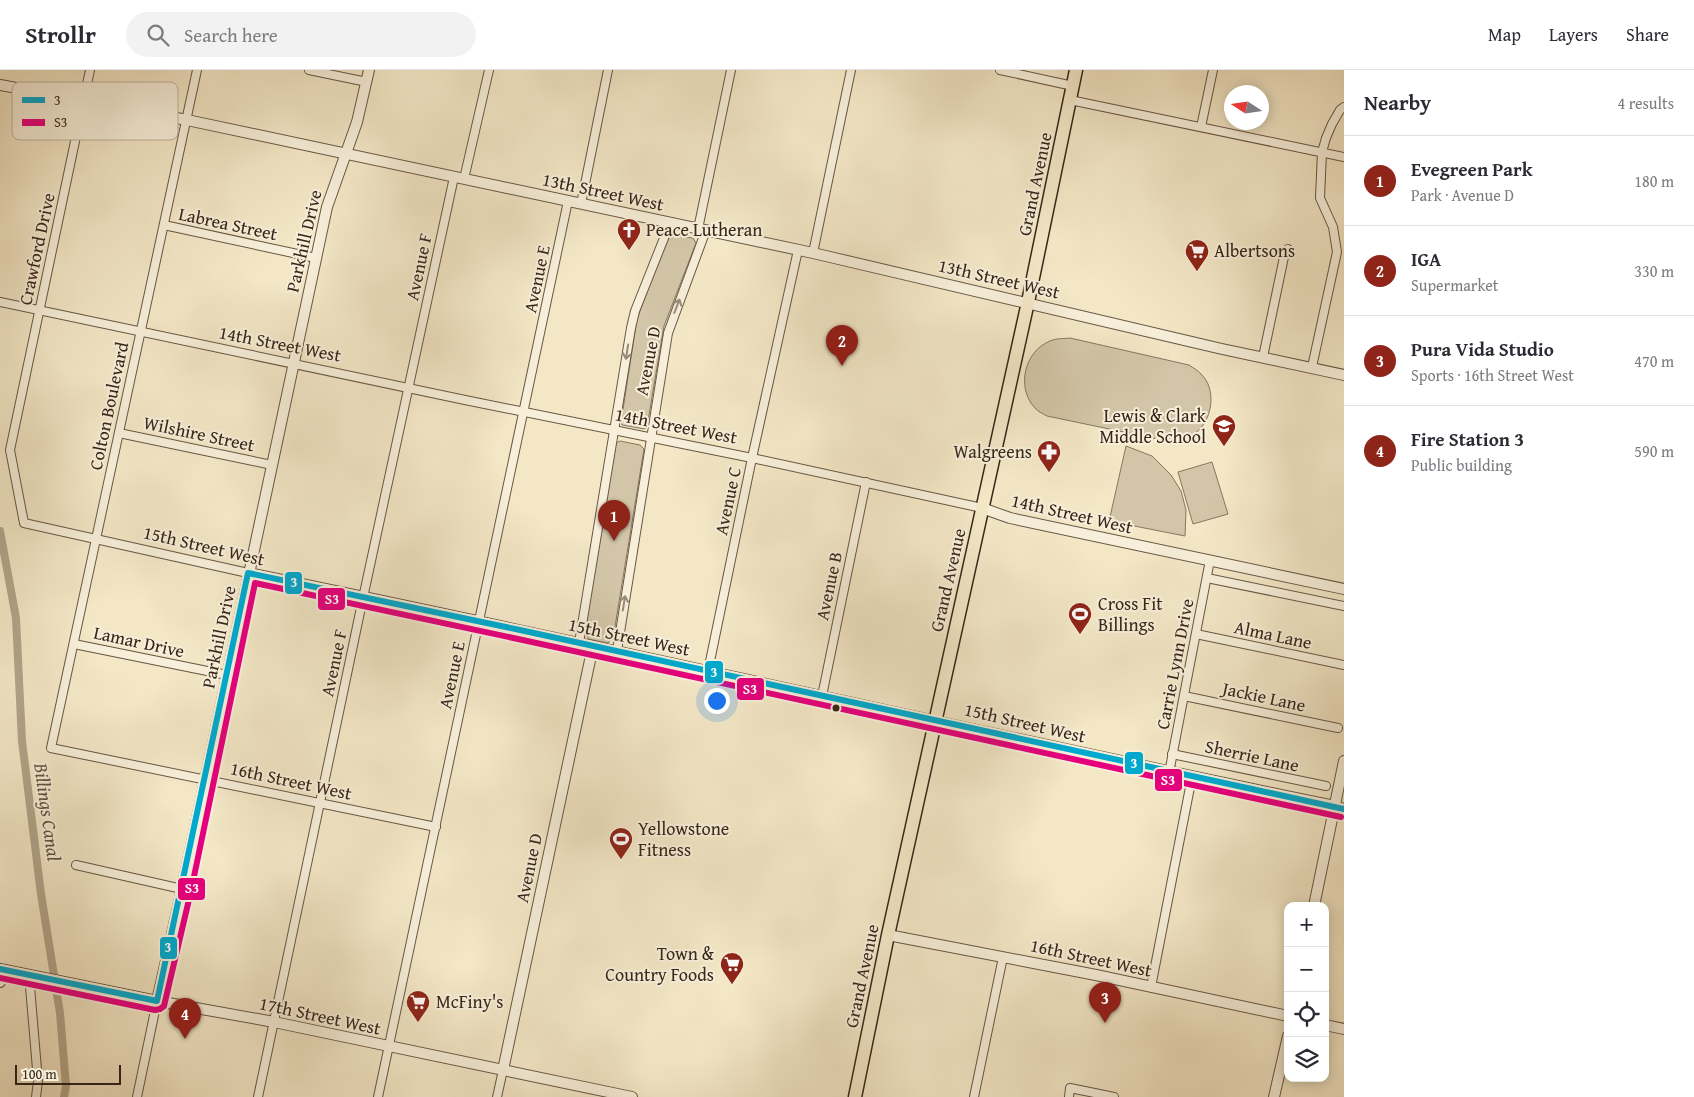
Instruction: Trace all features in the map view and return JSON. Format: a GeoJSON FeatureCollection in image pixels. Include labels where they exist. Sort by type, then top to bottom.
{"type":"FeatureCollection","features":[{"type":"Feature","properties":{"kind":"main road","name":"Grand Avenue"},"geometry":{"type":"LineString","coordinates":[[854,1097],[934,720],[1028,302],[1076,70]]}},
{"type":"Feature","properties":{"kind":"street","name":"Colton Boulevard"},"geometry":{"type":"LineString","coordinates":[[51,748],[197,70]]}},
{"type":"Feature","properties":{"kind":"street"},"geometry":{"type":"LineString","coordinates":[[309,70],[367,82]]}},
{"type":"Feature","properties":{"kind":"street","name":"Parkhill Drive"},"geometry":{"type":"LineString","coordinates":[[137,1097],[327,206],[357,122],[369,70]]}},
{"type":"Feature","properties":{"kind":"street","name":"Avenue F"},"geometry":{"type":"LineString","coordinates":[[258,1097],[409,388],[459,178],[489,70]]}},
{"type":"Feature","properties":{"kind":"street"},"geometry":{"type":"LineString","coordinates":[[580,204],[608,70]]}},
{"type":"Feature","properties":{"kind":"street","name":"Avenue D"},"geometry":{"type":"LineString","coordinates":[[616,651],[668,333],[702,230],[731,70]]}},
{"type":"Feature","properties":{"kind":"street"},"geometry":{"type":"LineString","coordinates":[[813,253],[851,70]]}},
{"type":"Feature","properties":{"kind":"street"},"geometry":{"type":"LineString","coordinates":[[1000,70],[1073,86]]}},
{"type":"Feature","properties":{"kind":"street"},"geometry":{"type":"LineString","coordinates":[[1201,127],[1213,70]]}},
{"type":"Feature","properties":{"kind":"street"},"geometry":{"type":"LineString","coordinates":[[1070,100],[1344,157]]}},
{"type":"Feature","properties":{"kind":"street"},"geometry":{"type":"LineString","coordinates":[[1312,367],[1337,252],[1333,227],[1320,198],[1322,152],[1332,124],[1340,110],[1344,107]]}},
{"type":"Feature","properties":{"kind":"street","name":"13th Street West"},"geometry":{"type":"LineString","coordinates":[[178,118],[813,253],[1344,375]]}},
{"type":"Feature","properties":{"kind":"street","name":"Crawford Drive"},"geometry":{"type":"LineString","coordinates":[[24,523],[10,450],[75,140]]}},
{"type":"Feature","properties":{"kind":"street","name":"Avenue E"},"geometry":{"type":"LineString","coordinates":[[378,1097],[568,201]]}},
{"type":"Feature","properties":{"kind":"street","name":"Avenue D"},"geometry":{"type":"LineString","coordinates":[[579,643],[635,311],[670,223]]}},
{"type":"Feature","properties":{"kind":"street","name":"Labrea Street"},"geometry":{"type":"LineString","coordinates":[[164,225],[316,258]]}},
{"type":"Feature","properties":{"kind":"street"},"geometry":{"type":"LineString","coordinates":[[1263,357],[1284,257],[1288,249]]}},
{"type":"Feature","properties":{"kind":"street","name":"Avenue C"},"geometry":{"type":"LineString","coordinates":[[708,671],[752,458],[798,250]]}},
{"type":"Feature","properties":{"kind":"street","name":"14th Street West"},"geometry":{"type":"LineString","coordinates":[[0,302],[866,482],[982,508],[1010,518],[1344,589]]}},
{"type":"Feature","properties":{"kind":"street","name":"Wilshire Street"},"geometry":{"type":"LineString","coordinates":[[120,433],[272,465]]}},
{"type":"Feature","properties":{"kind":"street","name":"Avenue B"},"geometry":{"type":"LineString","coordinates":[[822,696],[866,482]]}},
{"type":"Feature","properties":{"kind":"street","name":"15th Street West"},"geometry":{"type":"LineString","coordinates":[[24,523],[363,598],[478,621],[1192,777],[1339,807]]}},
{"type":"Feature","properties":{"kind":"street","name":"Carrie Lynn Drive"},"geometry":{"type":"LineString","coordinates":[[1169,772],[1210,560]]}},
{"type":"Feature","properties":{"kind":"street"},"geometry":{"type":"LineString","coordinates":[[1207,578],[1344,606]]}},
{"type":"Feature","properties":{"kind":"street","name":"Alma Lane"},"geometry":{"type":"LineString","coordinates":[[1196,634],[1344,665]]}},
{"type":"Feature","properties":{"kind":"street","name":"Lamar Drive"},"geometry":{"type":"LineString","coordinates":[[74,644],[227,675]]}},
{"type":"Feature","properties":{"kind":"street","name":"Avenue D"},"geometry":{"type":"LineString","coordinates":[[497,1097],[592,646]]}},
{"type":"Feature","properties":{"kind":"street","name":"Jackie Lane"},"geometry":{"type":"LineString","coordinates":[[1184,696],[1338,728]]}},
{"type":"Feature","properties":{"kind":"street","name":"16th Street West"},"geometry":{"type":"LineString","coordinates":[[51,748],[436,827]]}},
{"type":"Feature","properties":{"kind":"street","name":"Sherrie Lane"},"geometry":{"type":"LineString","coordinates":[[1172,754],[1326,786]]}},
{"type":"Feature","properties":{"kind":"street"},"geometry":{"type":"LineString","coordinates":[[1315,902],[1339,807],[1344,761]]}},
{"type":"Feature","properties":{"kind":"street"},"geometry":{"type":"LineString","coordinates":[[1151,987],[1192,777]]}},
{"type":"Feature","properties":{"kind":"street"},"geometry":{"type":"LineString","coordinates":[[76,865],[182,888]]}},
{"type":"Feature","properties":{"kind":"street","name":"16th Street West"},"geometry":{"type":"LineString","coordinates":[[888,935],[1284,1015]]}},
{"type":"Feature","properties":{"kind":"street"},"geometry":{"type":"LineString","coordinates":[[974,1097],[1003,957]]}},
{"type":"Feature","properties":{"kind":"street"},"geometry":{"type":"LineString","coordinates":[[0,982],[1,970]]}},
{"type":"Feature","properties":{"kind":"street","name":"17th Street West"},"geometry":{"type":"LineString","coordinates":[[1,970],[274,1022],[632,1097]]}},
{"type":"Feature","properties":{"kind":"street"},"geometry":{"type":"LineString","coordinates":[[29,975],[38,1081],[36,1097]]}},
{"type":"Feature","properties":{"kind":"street"},"geometry":{"type":"LineString","coordinates":[[1329,1026],[1344,1028]]}},
{"type":"Feature","properties":{"kind":"street"},"geometry":{"type":"LineString","coordinates":[[1274,1097],[1288,1037]]}},
{"type":"Feature","properties":{"kind":"street"},"geometry":{"type":"LineString","coordinates":[[1069,1097],[1070,1088],[1114,1097]]}},
{"type":"Feature","properties":{"kind":"shaded area"},"geometry":{"type":"Polygon","coordinates":[[[671,235],[693,238],[696,243],[664,326],[647,427],[644,429],[622,425],[637,319],[668,237],[670,238],[671,235]]]}},
{"type":"Feature","properties":{"kind":"shaded area"},"geometry":{"type":"Polygon","coordinates":[[[1070,338],[1189,365],[1206,380],[1211,394],[1210,410],[1204,424],[1199,430],[1188,437],[1167,441],[1047,416],[1040,412],[1028,399],[1025,389],[1026,370],[1029,361],[1041,346],[1057,339],[1070,338]]]}},
{"type":"Feature","properties":{"kind":"shaded area"},"geometry":{"type":"Polygon","coordinates":[[[620,441],[640,445],[644,449],[613,639],[608,643],[588,639],[584,634],[616,443],[620,441]]]}},
{"type":"Feature","properties":{"kind":"shaded area"},"geometry":{"type":"Polygon","coordinates":[[[1126,446],[1152,456],[1171,475],[1181,491],[1186,510],[1185,536],[1114,522],[1110,517],[1126,446]]]}},
{"type":"Feature","properties":{"kind":"shaded area"},"geometry":{"type":"Polygon","coordinates":[[[1212,462],[1228,514],[1193,524],[1178,472],[1212,462]]]}},
{"type":"Feature","properties":{"kind":"waterway","name":"Billings Canal"},"geometry":{"type":"LineString","coordinates":[[0,531],[16,618],[22,741],[41,894],[60,1013],[66,1086],[64,1097]]}},
{"type":"Feature","properties":{"kind":"transit line","name":"3"},"geometry":{"type":"LineString","coordinates":[[0,969],[157,1001],[248,573],[520,630],[1344,809]]}},
{"type":"Feature","properties":{"kind":"transit line","name":"S3"},"geometry":{"type":"LineString","coordinates":[[0,978],[155,1010],[164,1006],[191,891],[255,583],[1341,817]]}},
{"type":"Feature","properties":{"kind":"place","name":"Peace Lutheran"},"geometry":{"type":"Point","coordinates":[629,251]}},
{"type":"Feature","properties":{"kind":"place","name":"Albertsons"},"geometry":{"type":"Point","coordinates":[1197,272]}},
{"type":"Feature","properties":{"kind":"place","name":"IGA"},"geometry":{"type":"Point","coordinates":[842,366]}},
{"type":"Feature","properties":{"kind":"place","name":"Lewis & Clark Middle School"},"geometry":{"type":"Point","coordinates":[1224,447]}},
{"type":"Feature","properties":{"kind":"place","name":"Walgreens"},"geometry":{"type":"Point","coordinates":[1049,473]}},
{"type":"Feature","properties":{"kind":"place","name":"Evegreen Park"},"geometry":{"type":"Point","coordinates":[614,541]}},
{"type":"Feature","properties":{"kind":"place","name":"Cross Fit Billings"},"geometry":{"type":"Point","coordinates":[1080,635]}},
{"type":"Feature","properties":{"kind":"place","name":"Yellowstone Fitness"},"geometry":{"type":"Point","coordinates":[621,860]}},
{"type":"Feature","properties":{"kind":"place","name":"Town & Country Foods"},"geometry":{"type":"Point","coordinates":[732,985]}},
{"type":"Feature","properties":{"kind":"place","name":"McFiny's"},"geometry":{"type":"Point","coordinates":[418,1023]}},
{"type":"Feature","properties":{"kind":"place","name":"Pura Vida Studio"},"geometry":{"type":"Point","coordinates":[1105,1023]}},
{"type":"Feature","properties":{"kind":"place","name":"Fire Station 3"},"geometry":{"type":"Point","coordinates":[185,1039]}}]}
